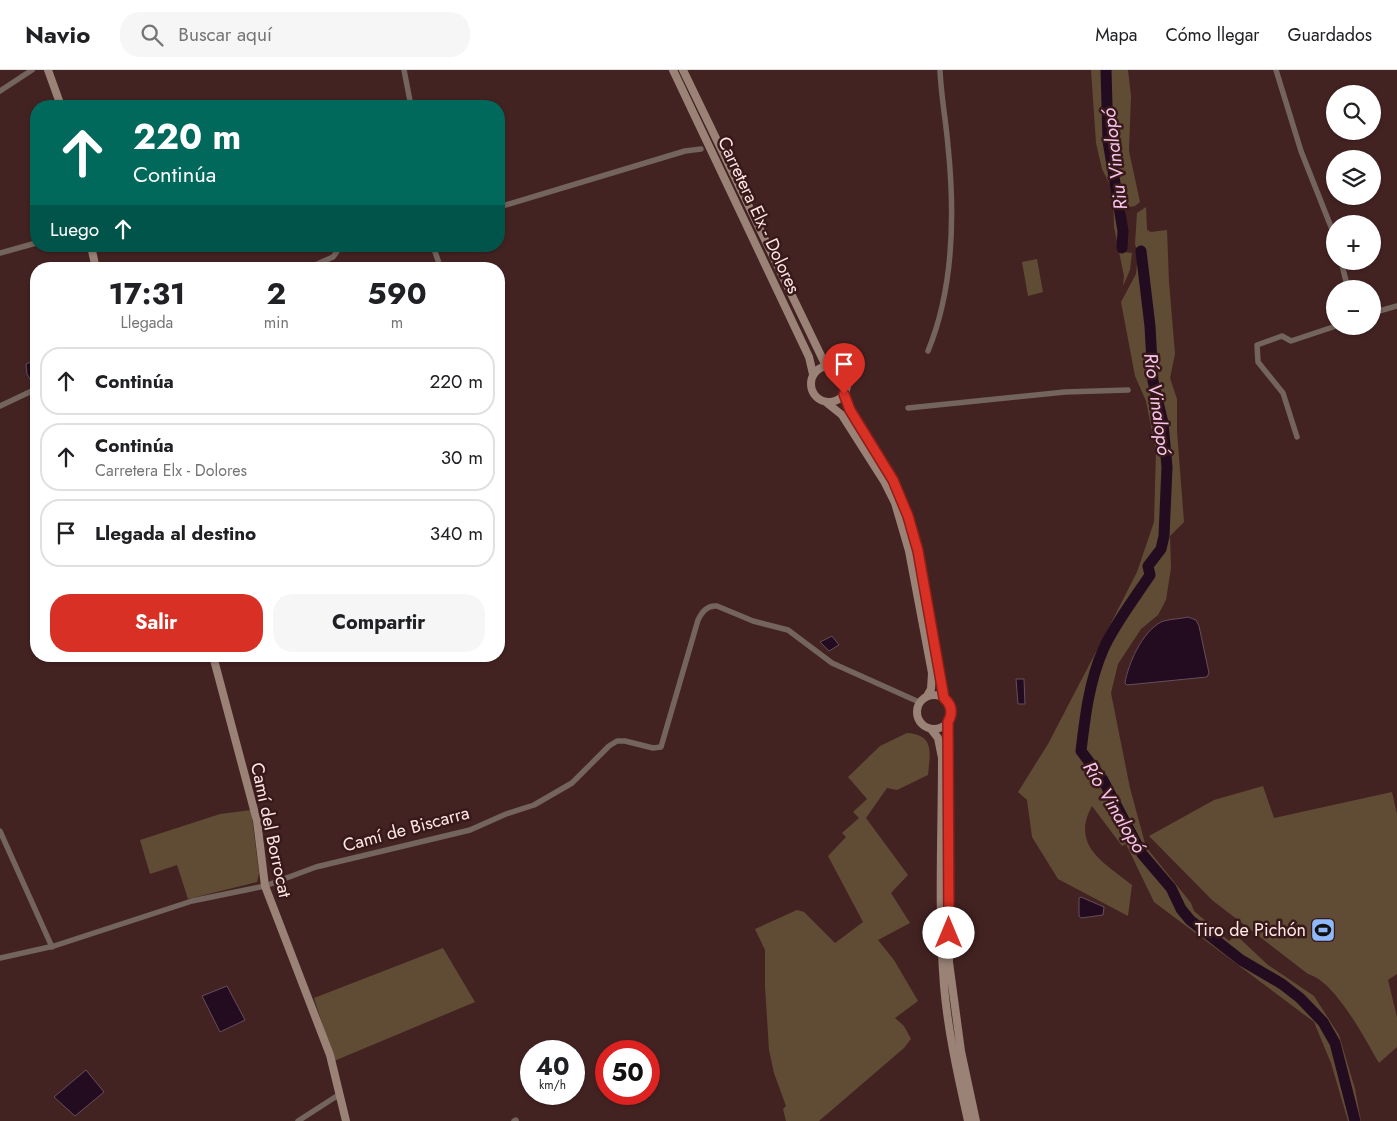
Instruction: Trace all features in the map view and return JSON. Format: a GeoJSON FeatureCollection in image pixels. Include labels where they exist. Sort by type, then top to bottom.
{"type":"FeatureCollection","features":[{"type":"Feature","properties":{"kind":"main road"},"geometry":{"type":"LineString","coordinates":[[48,70],[59,100]]}},
{"type":"Feature","properties":{"kind":"main road","name":"Carretera Elx - Dolores"},"geometry":{"type":"LineString","coordinates":[[673,70],[809,357],[813,374]]}},
{"type":"Feature","properties":{"kind":"main road","name":"Carretera Elx - Dolores"},"geometry":{"type":"LineString","coordinates":[[684,70],[826,366]]}},
{"type":"Feature","properties":{"kind":"main road"},"geometry":{"type":"LineString","coordinates":[[827,403],[838,400],[844,394],[847,384],[844,374],[836,367],[826,366],[813,374],[810,383],[812,393],[819,400],[827,403],[842,415],[884,481],[895,503],[909,551],[932,673],[931,690],[919,702],[916,712],[919,721],[931,729],[938,738],[942,758],[942,914],[945,988],[950,1028],[968,1121]]}},
{"type":"Feature","properties":{"kind":"main road"},"geometry":{"type":"LineString","coordinates":[[844,394],[850,410],[893,480],[908,516],[918,556],[944,698]]}},
{"type":"Feature","properties":{"kind":"main road","name":"Camí del Borrocat"},"geometry":{"type":"LineString","coordinates":[[215,662],[255,813],[265,886],[330,1055],[346,1121]]}},
{"type":"Feature","properties":{"kind":"main road"},"geometry":{"type":"LineString","coordinates":[[927,696],[936,694],[944,698],[951,707],[948,722],[950,962],[961,1051],[976,1121]]}},
{"type":"Feature","properties":{"kind":"main road"},"geometry":{"type":"LineString","coordinates":[[931,729],[942,727],[948,722]]}},
{"type":"Feature","properties":{"kind":"street"},"geometry":{"type":"LineString","coordinates":[[0,91],[32,70]]}},
{"type":"Feature","properties":{"kind":"street"},"geometry":{"type":"LineString","coordinates":[[404,70],[410,100]]}},
{"type":"Feature","properties":{"kind":"street"},"geometry":{"type":"LineString","coordinates":[[928,351],[943,307],[950,241],[948,147],[940,70]]}},
{"type":"Feature","properties":{"kind":"street"},"geometry":{"type":"LineString","coordinates":[[1276,70],[1301,151],[1326,215]]}},
{"type":"Feature","properties":{"kind":"street"},"geometry":{"type":"LineString","coordinates":[[505,204],[685,151],[701,148]]}},
{"type":"Feature","properties":{"kind":"street"},"geometry":{"type":"LineString","coordinates":[[0,253],[30,246]]}},
{"type":"Feature","properties":{"kind":"street"},"geometry":{"type":"LineString","coordinates":[[322,262],[333,257],[337,252]]}},
{"type":"Feature","properties":{"kind":"street"},"geometry":{"type":"LineString","coordinates":[[1381,310],[1397,306]]}},
{"type":"Feature","properties":{"kind":"street"},"geometry":{"type":"LineString","coordinates":[[1297,437],[1283,393],[1258,362],[1257,345],[1282,336],[1291,341],[1326,329]]}},
{"type":"Feature","properties":{"kind":"street"},"geometry":{"type":"LineString","coordinates":[[908,408],[1065,392],[1128,390]]}},
{"type":"Feature","properties":{"kind":"street"},"geometry":{"type":"LineString","coordinates":[[0,406],[30,392]]}},
{"type":"Feature","properties":{"kind":"street","name":"Camí de Biscarra"},"geometry":{"type":"LineString","coordinates":[[0,958],[52,947],[192,901],[265,886],[316,867],[470,830],[506,814],[534,805],[572,783],[609,746],[617,741],[625,741],[653,748],[661,747],[698,620],[704,611],[711,606],[717,606],[753,621],[788,630],[832,663],[919,702]]}},
{"type":"Feature","properties":{"kind":"street"},"geometry":{"type":"LineString","coordinates":[[0,831],[52,947]]}},
{"type":"Feature","properties":{"kind":"street"},"geometry":{"type":"LineString","coordinates":[[298,1121],[340,1094]]}},
{"type":"Feature","properties":{"kind":"shaded area"},"geometry":{"type":"Polygon","coordinates":[[[1091,70],[1128,70],[1131,96],[1129,151],[1140,202],[1135,206],[1129,207],[1125,212],[1124,252],[1132,253],[1130,270],[1123,286],[1124,276],[1114,227],[1113,191],[1102,169],[1096,143],[1091,70]]]}},
{"type":"Feature","properties":{"kind":"shaded area"},"geometry":{"type":"Polygon","coordinates":[[[1146,207],[1147,230],[1151,232],[1167,230],[1175,354],[1170,378],[1177,399],[1177,431],[1184,522],[1170,536],[1171,568],[1166,600],[1158,615],[1141,629],[1118,664],[1111,693],[1130,788],[1146,847],[1191,903],[1194,911],[1229,941],[1236,935],[1268,965],[1314,996],[1339,1035],[1355,1089],[1361,1121],[1348,1121],[1331,1063],[1314,1022],[1154,902],[1126,844],[1122,846],[1092,806],[1086,820],[1085,832],[1088,843],[1102,861],[1132,885],[1128,916],[1058,879],[1032,837],[1027,800],[1018,792],[1048,744],[1137,572],[1154,522],[1156,451],[1146,401],[1135,376],[1121,302],[1136,274],[1138,254],[1135,244],[1137,213],[1146,207]]]}},
{"type":"Feature","properties":{"kind":"shaded area"},"geometry":{"type":"Polygon","coordinates":[[[1037,259],[1043,292],[1028,296],[1022,262],[1037,259]]]}},
{"type":"Feature","properties":{"kind":"shaded area"},"geometry":{"type":"Polygon","coordinates":[[[30,362],[30,379],[27,374],[26,364],[30,362]]]}},
{"type":"Feature","properties":{"kind":"shaded area"},"geometry":{"type":"Polygon","coordinates":[[[1188,617],[1196,620],[1199,626],[1209,673],[1207,677],[1127,685],[1125,683],[1129,667],[1137,649],[1148,633],[1161,622],[1188,617]]]}},
{"type":"Feature","properties":{"kind":"shaded area"},"geometry":{"type":"Polygon","coordinates":[[[832,636],[839,645],[829,651],[820,642],[832,636]]]}},
{"type":"Feature","properties":{"kind":"shaded area"},"geometry":{"type":"Polygon","coordinates":[[[1016,679],[1024,679],[1025,704],[1018,704],[1016,679]]]}},
{"type":"Feature","properties":{"kind":"shaded area"},"geometry":{"type":"Polygon","coordinates":[[[907,733],[922,737],[929,746],[928,775],[897,790],[887,788],[866,818],[908,875],[891,893],[910,923],[878,940],[894,960],[918,1001],[895,1018],[904,1026],[911,1039],[904,1048],[819,1121],[786,1121],[783,1109],[786,1106],[774,1073],[769,1050],[765,950],[755,929],[797,910],[804,912],[835,943],[863,922],[828,856],[846,837],[842,833],[859,818],[853,812],[867,799],[848,777],[880,746],[907,733]]]}},
{"type":"Feature","properties":{"kind":"shaded area","name":"Tiro de Pichón"},"geometry":{"type":"Polygon","coordinates":[[[1263,786],[1274,818],[1392,792],[1397,814],[1397,974],[1388,980],[1397,1017],[1397,1047],[1379,1063],[1358,1026],[1329,987],[1308,974],[1212,900],[1149,836],[1214,800],[1263,786]]]}},
{"type":"Feature","properties":{"kind":"shaded area"},"geometry":{"type":"Polygon","coordinates":[[[251,810],[259,873],[257,882],[188,899],[177,865],[150,874],[140,840],[220,814],[251,810]]]}},
{"type":"Feature","properties":{"kind":"shaded area"},"geometry":{"type":"Polygon","coordinates":[[[1081,897],[1104,907],[1103,915],[1081,918],[1079,916],[1079,898],[1081,897]]]}},
{"type":"Feature","properties":{"kind":"shaded area"},"geometry":{"type":"Polygon","coordinates":[[[443,948],[475,1002],[334,1061],[314,998],[443,948]]]}},
{"type":"Feature","properties":{"kind":"shaded area"},"geometry":{"type":"Polygon","coordinates":[[[227,986],[245,1020],[220,1032],[202,996],[227,986]]]}},
{"type":"Feature","properties":{"kind":"shaded area"},"geometry":{"type":"Polygon","coordinates":[[[86,1070],[104,1092],[75,1116],[54,1097],[86,1070]]]}},
{"type":"Feature","properties":{"kind":"waterway","name":"Riu Vinalopó"},"geometry":{"type":"LineString","coordinates":[[1106,70],[1108,141],[1123,231],[1122,248]]}},
{"type":"Feature","properties":{"kind":"waterway","name":"Río Vinalopó"},"geometry":{"type":"LineString","coordinates":[[1141,251],[1150,326],[1153,381],[1163,423],[1167,467],[1164,536],[1161,549],[1148,566],[1150,575],[1112,632],[1098,662],[1088,700],[1081,751],[1103,780],[1142,854],[1171,888],[1181,909],[1190,920],[1241,960],[1282,984],[1300,998],[1323,1022],[1335,1043],[1355,1121]]}},
{"type":"Feature","properties":{"kind":"place","name":"Tiro de Pichón"},"geometry":{"type":"Point","coordinates":[1323,930]}},
{"type":"Feature","properties":{"kind":"route"},"geometry":{"type":"LineString","coordinates":[[844,394],[850,410],[884,463],[898,489],[914,533],[944,698],[951,707],[948,722],[949,933]]}}]}
